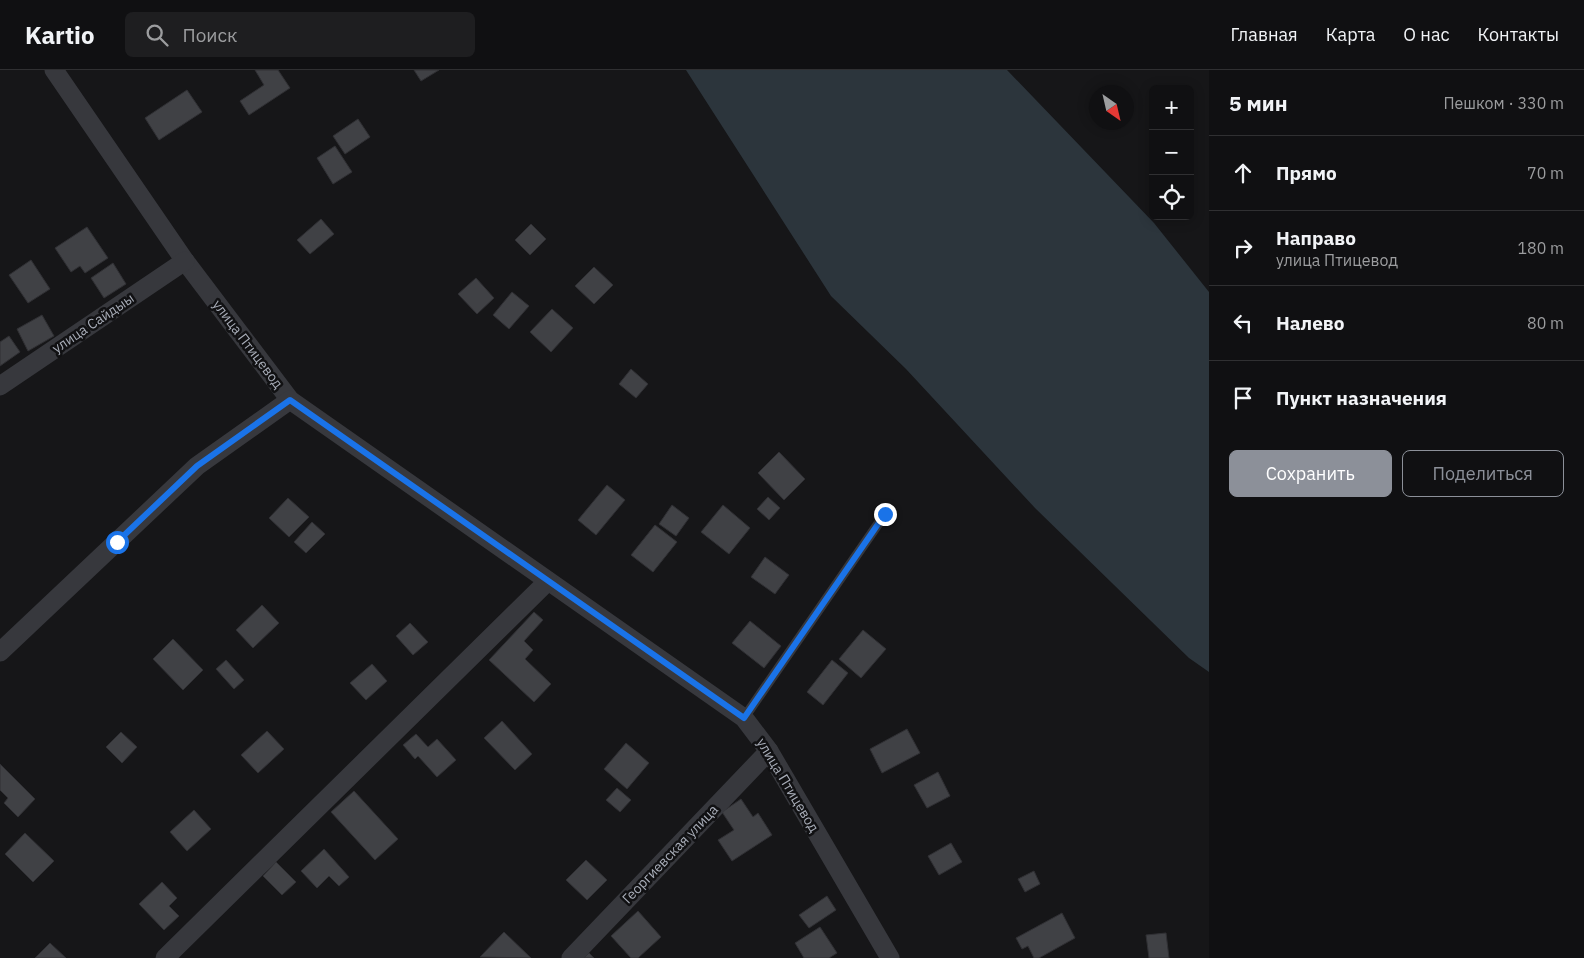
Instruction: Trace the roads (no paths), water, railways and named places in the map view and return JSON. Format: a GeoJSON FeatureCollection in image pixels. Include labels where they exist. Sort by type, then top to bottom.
{"type":"FeatureCollection","features":[{"type":"Feature","properties":{"kind":"street","name":"улица Птицевод"},"geometry":{"type":"LineString","coordinates":[[54,70],[186,261],[290,400],[744,718],[769,751],[890,958]]}},
{"type":"Feature","properties":{"kind":"street","name":"улица Сайдыы"},"geometry":{"type":"LineString","coordinates":[[0,386],[186,261]]}},
{"type":"Feature","properties":{"kind":"street"},"geometry":{"type":"LineString","coordinates":[[0,652],[197,466],[290,400]]}},
{"type":"Feature","properties":{"kind":"street"},"geometry":{"type":"LineString","coordinates":[[165,958],[548,581]]}},
{"type":"Feature","properties":{"kind":"street","name":"Георгиевская улица"},"geometry":{"type":"LineString","coordinates":[[571,958],[769,751]]}},
{"type":"Feature","properties":{"kind":"lane"},"geometry":{"type":"LineString","coordinates":[[744,718],[885,514]]}}]}
